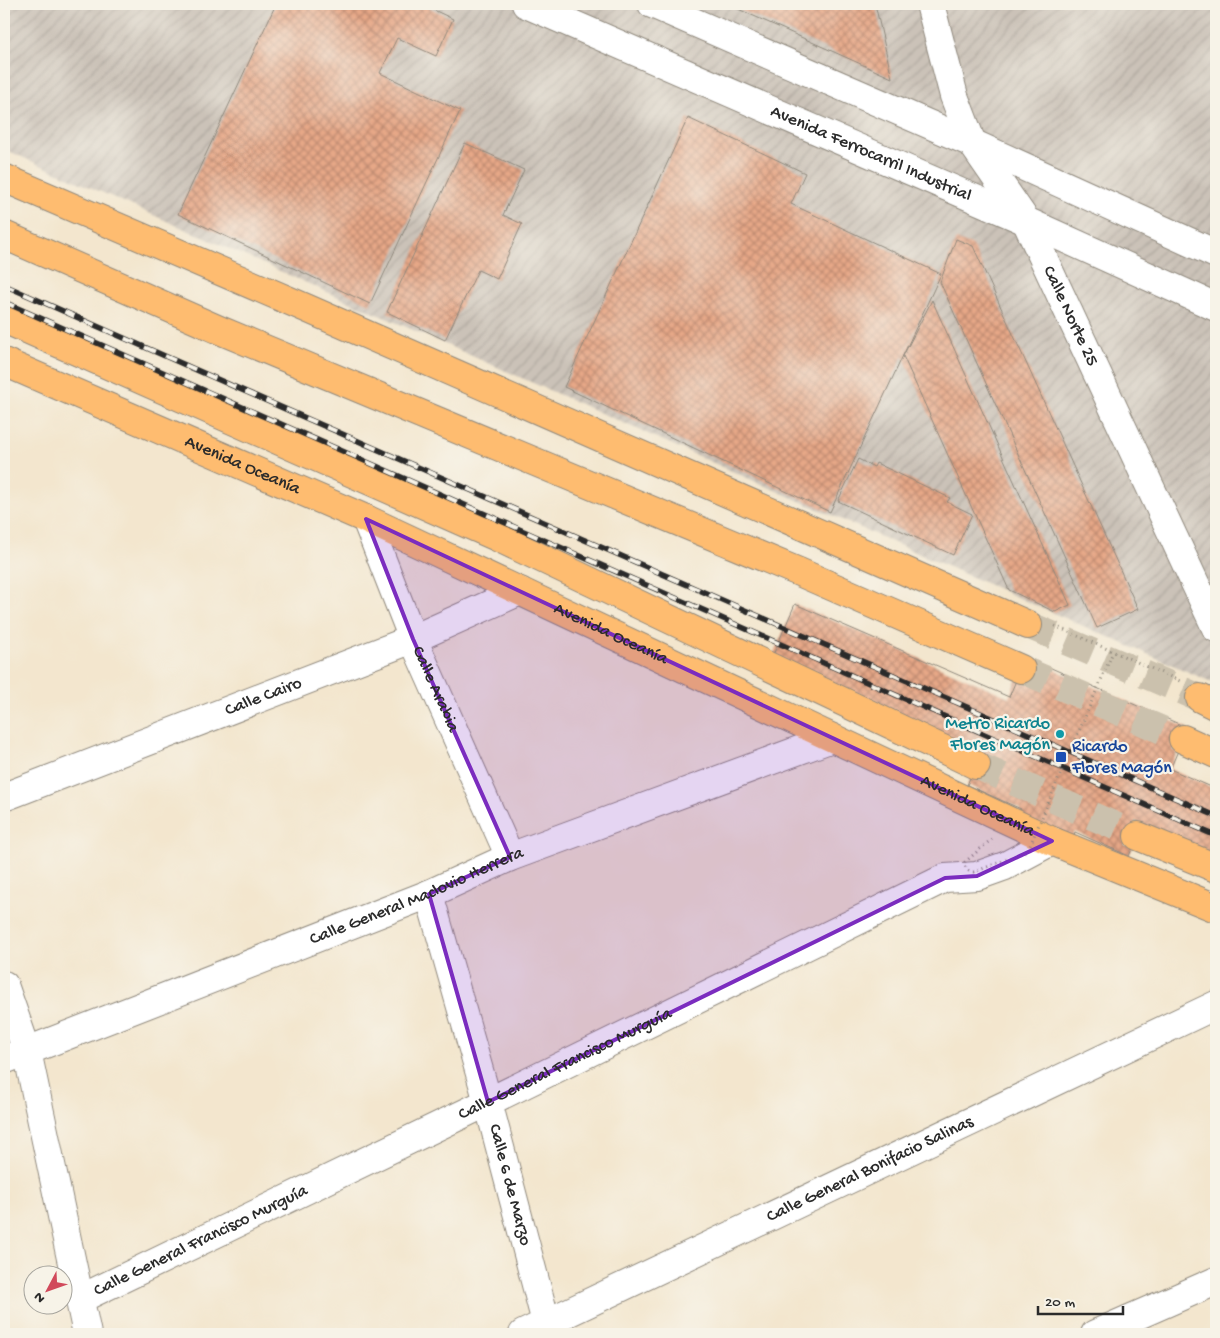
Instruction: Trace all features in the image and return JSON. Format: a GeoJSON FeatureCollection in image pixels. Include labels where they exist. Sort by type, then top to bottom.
{"type":"FeatureCollection","features":[{"type":"Feature","properties":{"kind":"main road"},"geometry":{"type":"LineString","coordinates":[[4,178],[1038,624]]}},
{"type":"Feature","properties":{"kind":"main road"},"geometry":{"type":"LineString","coordinates":[[4,235],[218,329],[799,572],[1021,669]]}},
{"type":"Feature","properties":{"kind":"main road","name":"Avenida Oceanía"},"geometry":{"type":"LineString","coordinates":[[4,319],[497,537],[976,765]]}},
{"type":"Feature","properties":{"kind":"main road","name":"Avenida Oceanía"},"geometry":{"type":"LineString","coordinates":[[4,362],[366,518],[1052,841],[1216,908]]}},
{"type":"Feature","properties":{"kind":"main road"},"geometry":{"type":"LineString","coordinates":[[1183,739],[1216,754]]}},
{"type":"Feature","properties":{"kind":"main road"},"geometry":{"type":"LineString","coordinates":[[1138,836],[1216,868]]}},
{"type":"Feature","properties":{"kind":"street","name":"Avenida Ferrocarril Industrial"},"geometry":{"type":"LineString","coordinates":[[526,4],[1026,221],[1216,306]]}},
{"type":"Feature","properties":{"kind":"street"},"geometry":{"type":"LineString","coordinates":[[652,4],[972,143],[1216,254]]}},
{"type":"Feature","properties":{"kind":"street","name":"Calle Norte 25"},"geometry":{"type":"LineString","coordinates":[[930,4],[954,96],[972,143],[1026,221],[1216,628]]}},
{"type":"Feature","properties":{"kind":"street","name":"Calle Arabia"},"geometry":{"type":"LineString","coordinates":[[366,518],[413,639],[510,857]]}},
{"type":"Feature","properties":{"kind":"street","name":"Calle Cairo"},"geometry":{"type":"LineString","coordinates":[[4,797],[413,639],[520,590]]}},
{"type":"Feature","properties":{"kind":"street","name":"Calle General Maclovio Herrera"},"geometry":{"type":"LineString","coordinates":[[16,1055],[430,894],[510,857],[832,738]]}},
{"type":"Feature","properties":{"kind":"street","name":"Calle General Francisco Murguía"},"geometry":{"type":"LineString","coordinates":[[80,1299],[945,878],[977,876],[1005,866],[1052,841]]}},
{"type":"Feature","properties":{"kind":"street","name":"Calle 6 de Marzo"},"geometry":{"type":"LineString","coordinates":[[430,894],[488,1102],[539,1331]]}},
{"type":"Feature","properties":{"kind":"street"},"geometry":{"type":"LineString","coordinates":[[4,985],[16,1055],[80,1299],[87,1334]]}},
{"type":"Feature","properties":{"kind":"street","name":"Calle General Bonifacio Salinas"},"geometry":{"type":"LineString","coordinates":[[539,1331],[1216,1005]]}},
{"type":"Feature","properties":{"kind":"street"},"geometry":{"type":"LineString","coordinates":[[1095,1334],[1216,1281]]}},
{"type":"Feature","properties":{"kind":"path"},"geometry":{"type":"LineString","coordinates":[[1038,624],[1113,652],[1200,695]]}},
{"type":"Feature","properties":{"kind":"path"},"geometry":{"type":"LineString","coordinates":[[992,839],[965,862],[967,870],[974,872],[1028,850],[1113,652]]}},
{"type":"Feature","properties":{"kind":"highlighted area"},"geometry":{"type":"Polygon","coordinates":[[[366,519],[1052,841],[977,876],[945,878],[488,1102],[429,894],[510,857],[413,639],[366,519]]]}},
{"type":"Feature","properties":{"kind":"shaded area"},"geometry":{"type":"Polygon","coordinates":[[[4,4],[1216,4],[1216,684],[4,149],[4,4]]]}},
{"type":"Feature","properties":{"kind":"building"},"geometry":{"type":"Polygon","coordinates":[[[276,4],[421,4],[453,19],[436,56],[397,38],[380,73],[460,111],[370,304],[178,214],[276,4]]]}},
{"type":"Feature","properties":{"kind":"building"},"geometry":{"type":"Polygon","coordinates":[[[727,4],[875,4],[892,78],[727,4]]]}},
{"type":"Feature","properties":{"kind":"building"},"geometry":{"type":"Polygon","coordinates":[[[688,118],[805,173],[791,204],[941,274],[830,512],[564,387],[688,118]]]}},
{"type":"Feature","properties":{"kind":"building"},"geometry":{"type":"Polygon","coordinates":[[[465,143],[524,170],[503,215],[522,224],[497,279],[478,270],[445,340],[387,312],[465,143]]]}},
{"type":"Feature","properties":{"kind":"building"},"geometry":{"type":"Polygon","coordinates":[[[956,239],[973,246],[1138,609],[1097,628],[940,282],[956,239]]]}},
{"type":"Feature","properties":{"kind":"building"},"geometry":{"type":"Polygon","coordinates":[[[932,300],[1070,605],[1055,612],[1009,590],[903,356],[932,300]]]}},
{"type":"Feature","properties":{"kind":"building"},"geometry":{"type":"Polygon","coordinates":[[[858,459],[874,467],[876,463],[950,498],[947,502],[972,514],[953,555],[838,501],[858,459]]]}},
{"type":"Feature","properties":{"kind":"building","name":"Metro Ricardo Flores Magón"},"geometry":{"type":"Polygon","coordinates":[[[795,604],[1009,697],[1026,657],[1188,728],[1170,769],[1216,789],[1216,858],[1142,826],[1129,856],[1075,832],[1071,842],[1017,818],[1021,809],[967,785],[980,754],[770,662],[795,604]]]}},
{"type":"Feature","properties":{"kind":"tunnel"},"geometry":{"type":"LineString","coordinates":[[1028,625],[1200,698]]}},
{"type":"Feature","properties":{"kind":"tunnel"},"geometry":{"type":"LineString","coordinates":[[1021,669],[1183,739]]}},
{"type":"Feature","properties":{"kind":"tunnel"},"geometry":{"type":"LineString","coordinates":[[976,765],[1138,836]]}},
{"type":"Feature","properties":{"kind":"railway"},"geometry":{"type":"LineString","coordinates":[[4,285],[1216,816]]}},
{"type":"Feature","properties":{"kind":"railway"},"geometry":{"type":"LineString","coordinates":[[4,302],[1216,836]]}},
{"type":"Feature","properties":{"kind":"place","name":"Metro Ricardo Flores Magón"},"geometry":{"type":"Point","coordinates":[1060,734]}},
{"type":"Feature","properties":{"kind":"place","name":"Ricardo Flores Magón"},"geometry":{"type":"Point","coordinates":[1061,757]}}]}
